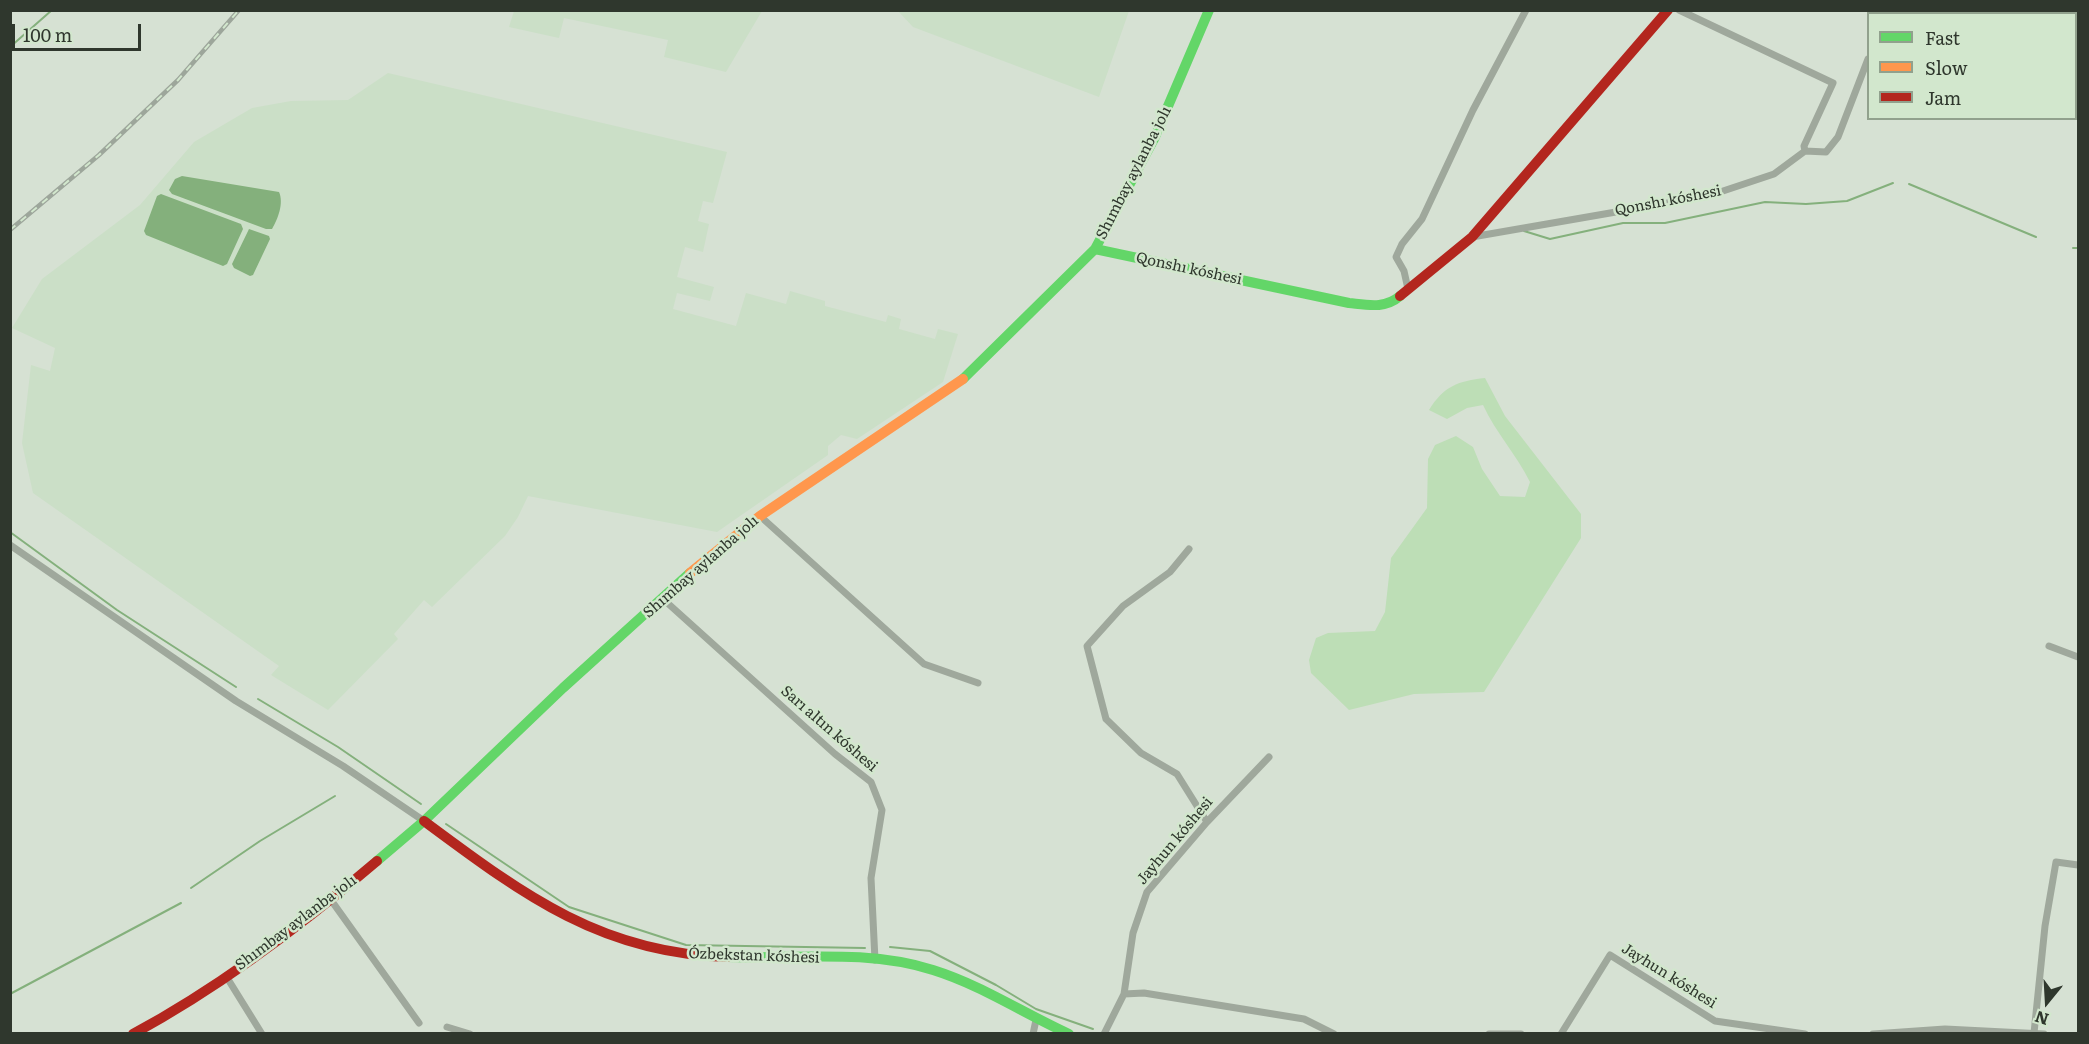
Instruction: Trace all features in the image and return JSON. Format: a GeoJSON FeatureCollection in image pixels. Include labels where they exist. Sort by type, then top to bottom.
{"type":"FeatureCollection","features":[{"type":"Feature","properties":{"kind":"main road","name":"Shımbay aylanba jolı"},"geometry":{"type":"LineString","coordinates":[[133,1034],[190,1003],[331,900],[424,821],[563,688],[709,556],[760,516],[972,374],[1095,249],[1154,139],[1209,10]]}},
{"type":"Feature","properties":{"kind":"main road","name":"Qonshı kóshesi"},"geometry":{"type":"LineString","coordinates":[[1095,249],[1349,303],[1392,303],[1472,237],[1668,10]]}},
{"type":"Feature","properties":{"kind":"main road","name":"Ózbekstan kóshesi"},"geometry":{"type":"LineString","coordinates":[[424,821],[520,892],[567,920],[630,942],[687,955],[875,960],[911,964],[942,973],[1069,1034]]}},
{"type":"Feature","properties":{"kind":"street"},"geometry":{"type":"LineString","coordinates":[[1408,289],[1404,271],[1396,257],[1402,244],[1422,219],[1473,110],[1526,10]]}},
{"type":"Feature","properties":{"kind":"street"},"geometry":{"type":"LineString","coordinates":[[1679,10],[1833,83],[1821,105],[1804,151]]}},
{"type":"Feature","properties":{"kind":"street","name":"Qonshı kóshesi"},"geometry":{"type":"LineString","coordinates":[[1472,237],[1708,196],[1774,174],[1804,151],[1826,152],[1838,137],[1867,64]]}},
{"type":"Feature","properties":{"kind":"street"},"geometry":{"type":"LineString","coordinates":[[760,516],[924,664],[978,683]]}},
{"type":"Feature","properties":{"kind":"street"},"geometry":{"type":"LineString","coordinates":[[10,545],[236,701],[343,766],[424,821]]}},
{"type":"Feature","properties":{"kind":"street"},"geometry":{"type":"LineString","coordinates":[[1189,549],[1170,572],[1123,606],[1087,646],[1106,719],[1141,753],[1177,774],[1207,822]]}},
{"type":"Feature","properties":{"kind":"street","name":"Sarı altın kóshesi"},"geometry":{"type":"LineString","coordinates":[[663,599],[835,754],[871,782],[882,810],[871,878],[875,960]]}},
{"type":"Feature","properties":{"kind":"street"},"geometry":{"type":"LineString","coordinates":[[2049,646],[2079,657]]}},
{"type":"Feature","properties":{"kind":"street","name":"Jayhun kóshesi"},"geometry":{"type":"LineString","coordinates":[[1104,1034],[1124,994],[1133,933],[1147,892],[1207,822],[1269,757]]}},
{"type":"Feature","properties":{"kind":"street"},"geometry":{"type":"LineString","coordinates":[[2034,1033],[2044,926],[2056,862],[2079,865]]}},
{"type":"Feature","properties":{"kind":"street"},"geometry":{"type":"LineString","coordinates":[[331,900],[419,1023]]}},
{"type":"Feature","properties":{"kind":"street","name":"Jayhun kóshesi"},"geometry":{"type":"LineString","coordinates":[[1561,1034],[1610,955],[1715,1021],[1804,1034]]}},
{"type":"Feature","properties":{"kind":"street"},"geometry":{"type":"LineString","coordinates":[[226,976],[262,1034]]}},
{"type":"Feature","properties":{"kind":"street"},"geometry":{"type":"LineString","coordinates":[[1124,994],[1144,993],[1304,1019],[1334,1034]]}},
{"type":"Feature","properties":{"kind":"street"},"geometry":{"type":"LineString","coordinates":[[1034,1034],[1036,1020]]}},
{"type":"Feature","properties":{"kind":"street"},"geometry":{"type":"LineString","coordinates":[[447,1027],[470,1034]]}},
{"type":"Feature","properties":{"kind":"street"},"geometry":{"type":"LineString","coordinates":[[1873,1034],[1944,1029],[2044,1034]]}},
{"type":"Feature","properties":{"kind":"street"},"geometry":{"type":"LineString","coordinates":[[1489,1034],[1521,1034]]}},
{"type":"Feature","properties":{"kind":"shaded area"},"geometry":{"type":"Polygon","coordinates":[[[514,10],[762,11],[726,72],[664,57],[668,40],[564,18],[559,38],[509,27],[514,10]]]}},
{"type":"Feature","properties":{"kind":"shaded area"},"geometry":{"type":"Polygon","coordinates":[[[898,11],[1129,11],[1099,97],[913,27],[898,11]]]}},
{"type":"Feature","properties":{"kind":"shaded area"},"geometry":{"type":"Polygon","coordinates":[[[388,73],[727,152],[713,203],[703,201],[698,221],[709,224],[703,252],[685,247],[677,277],[714,287],[710,301],[677,293],[673,309],[736,326],[746,293],[786,304],[790,291],[825,301],[825,306],[886,322],[888,315],[901,319],[899,329],[935,339],[938,329],[958,334],[943,382],[857,439],[841,435],[828,446],[828,455],[717,532],[528,496],[505,536],[432,607],[424,600],[394,634],[398,639],[328,710],[271,675],[279,666],[33,493],[22,443],[31,365],[50,371],[55,348],[12,328],[42,279],[140,205],[194,142],[252,108],[291,101],[348,100],[388,73]]]}},
{"type":"Feature","properties":{"kind":"shaded area"},"geometry":{"type":"Polygon","coordinates":[[[182,176],[279,192],[280,211],[272,229],[266,229],[172,194],[169,190],[175,179],[182,176]]]}},
{"type":"Feature","properties":{"kind":"shaded area"},"geometry":{"type":"Polygon","coordinates":[[[161,194],[241,224],[243,229],[227,264],[223,266],[146,235],[144,231],[157,196],[161,194]]]}},
{"type":"Feature","properties":{"kind":"shaded area"},"geometry":{"type":"Polygon","coordinates":[[[249,229],[269,236],[270,239],[253,275],[250,276],[234,268],[232,264],[249,229]]]}},
{"type":"Feature","properties":{"kind":"shaded area"},"geometry":{"type":"Polygon","coordinates":[[[1485,378],[1505,416],[1581,514],[1581,538],[1484,692],[1414,694],[1349,710],[1311,673],[1309,660],[1316,638],[1328,633],[1375,631],[1385,612],[1391,558],[1427,508],[1428,459],[1435,445],[1456,436],[1473,447],[1482,469],[1500,496],[1525,497],[1530,482],[1483,405],[1467,408],[1447,419],[1429,410],[1440,395],[1452,386],[1485,378]]]}},
{"type":"Feature","properties":{"kind":"waterway"},"geometry":{"type":"LineString","coordinates":[[10,47],[52,10]]}},
{"type":"Feature","properties":{"kind":"waterway"},"geometry":{"type":"LineString","coordinates":[[1524,231],[1550,239],[1623,223],[1665,223],[1765,202],[1806,204],[1847,201],[1893,183]]}},
{"type":"Feature","properties":{"kind":"waterway"},"geometry":{"type":"LineString","coordinates":[[1909,184],[2036,237]]}},
{"type":"Feature","properties":{"kind":"waterway"},"geometry":{"type":"LineString","coordinates":[[2073,248],[2078,248]]}},
{"type":"Feature","properties":{"kind":"waterway"},"geometry":{"type":"LineString","coordinates":[[10,532],[117,610],[236,687]]}},
{"type":"Feature","properties":{"kind":"waterway"},"geometry":{"type":"LineString","coordinates":[[258,699],[338,747],[421,804]]}},
{"type":"Feature","properties":{"kind":"waterway"},"geometry":{"type":"LineString","coordinates":[[191,888],[260,841],[335,796]]}},
{"type":"Feature","properties":{"kind":"waterway"},"geometry":{"type":"LineString","coordinates":[[446,824],[569,907],[686,945],[865,948]]}},
{"type":"Feature","properties":{"kind":"waterway"},"geometry":{"type":"LineString","coordinates":[[10,994],[181,903]]}},
{"type":"Feature","properties":{"kind":"waterway"},"geometry":{"type":"LineString","coordinates":[[890,947],[930,951],[996,985],[1036,1009],[1093,1029]]}},
{"type":"Feature","properties":{"kind":"railway"},"geometry":{"type":"LineString","coordinates":[[10,230],[99,155],[178,80],[239,10]]}},
{"type":"Feature","properties":{"kind":"traffic: fast"},"geometry":{"type":"LineString","coordinates":[[963,379],[1095,249],[1154,139],[1209,10]]}},
{"type":"Feature","properties":{"kind":"traffic: fast"},"geometry":{"type":"LineString","coordinates":[[1095,249],[1349,303],[1382,304],[1400,296]]}},
{"type":"Feature","properties":{"kind":"traffic: fast"},"geometry":{"type":"LineString","coordinates":[[377,861],[424,821],[563,688],[690,573]]}},
{"type":"Feature","properties":{"kind":"traffic: fast"},"geometry":{"type":"LineString","coordinates":[[728,957],[831,956],[908,963],[968,983],[1069,1034]]}},
{"type":"Feature","properties":{"kind":"traffic: slow"},"geometry":{"type":"LineString","coordinates":[[690,573],[760,516],[963,379]]}},
{"type":"Feature","properties":{"kind":"traffic: jam"},"geometry":{"type":"LineString","coordinates":[[1400,296],[1472,237],[1668,10]]}},
{"type":"Feature","properties":{"kind":"traffic: jam"},"geometry":{"type":"LineString","coordinates":[[424,821],[529,895],[602,932],[641,945],[682,953],[728,957]]}},
{"type":"Feature","properties":{"kind":"traffic: jam"},"geometry":{"type":"LineString","coordinates":[[133,1034],[228,976],[319,909],[377,861]]}}]}
